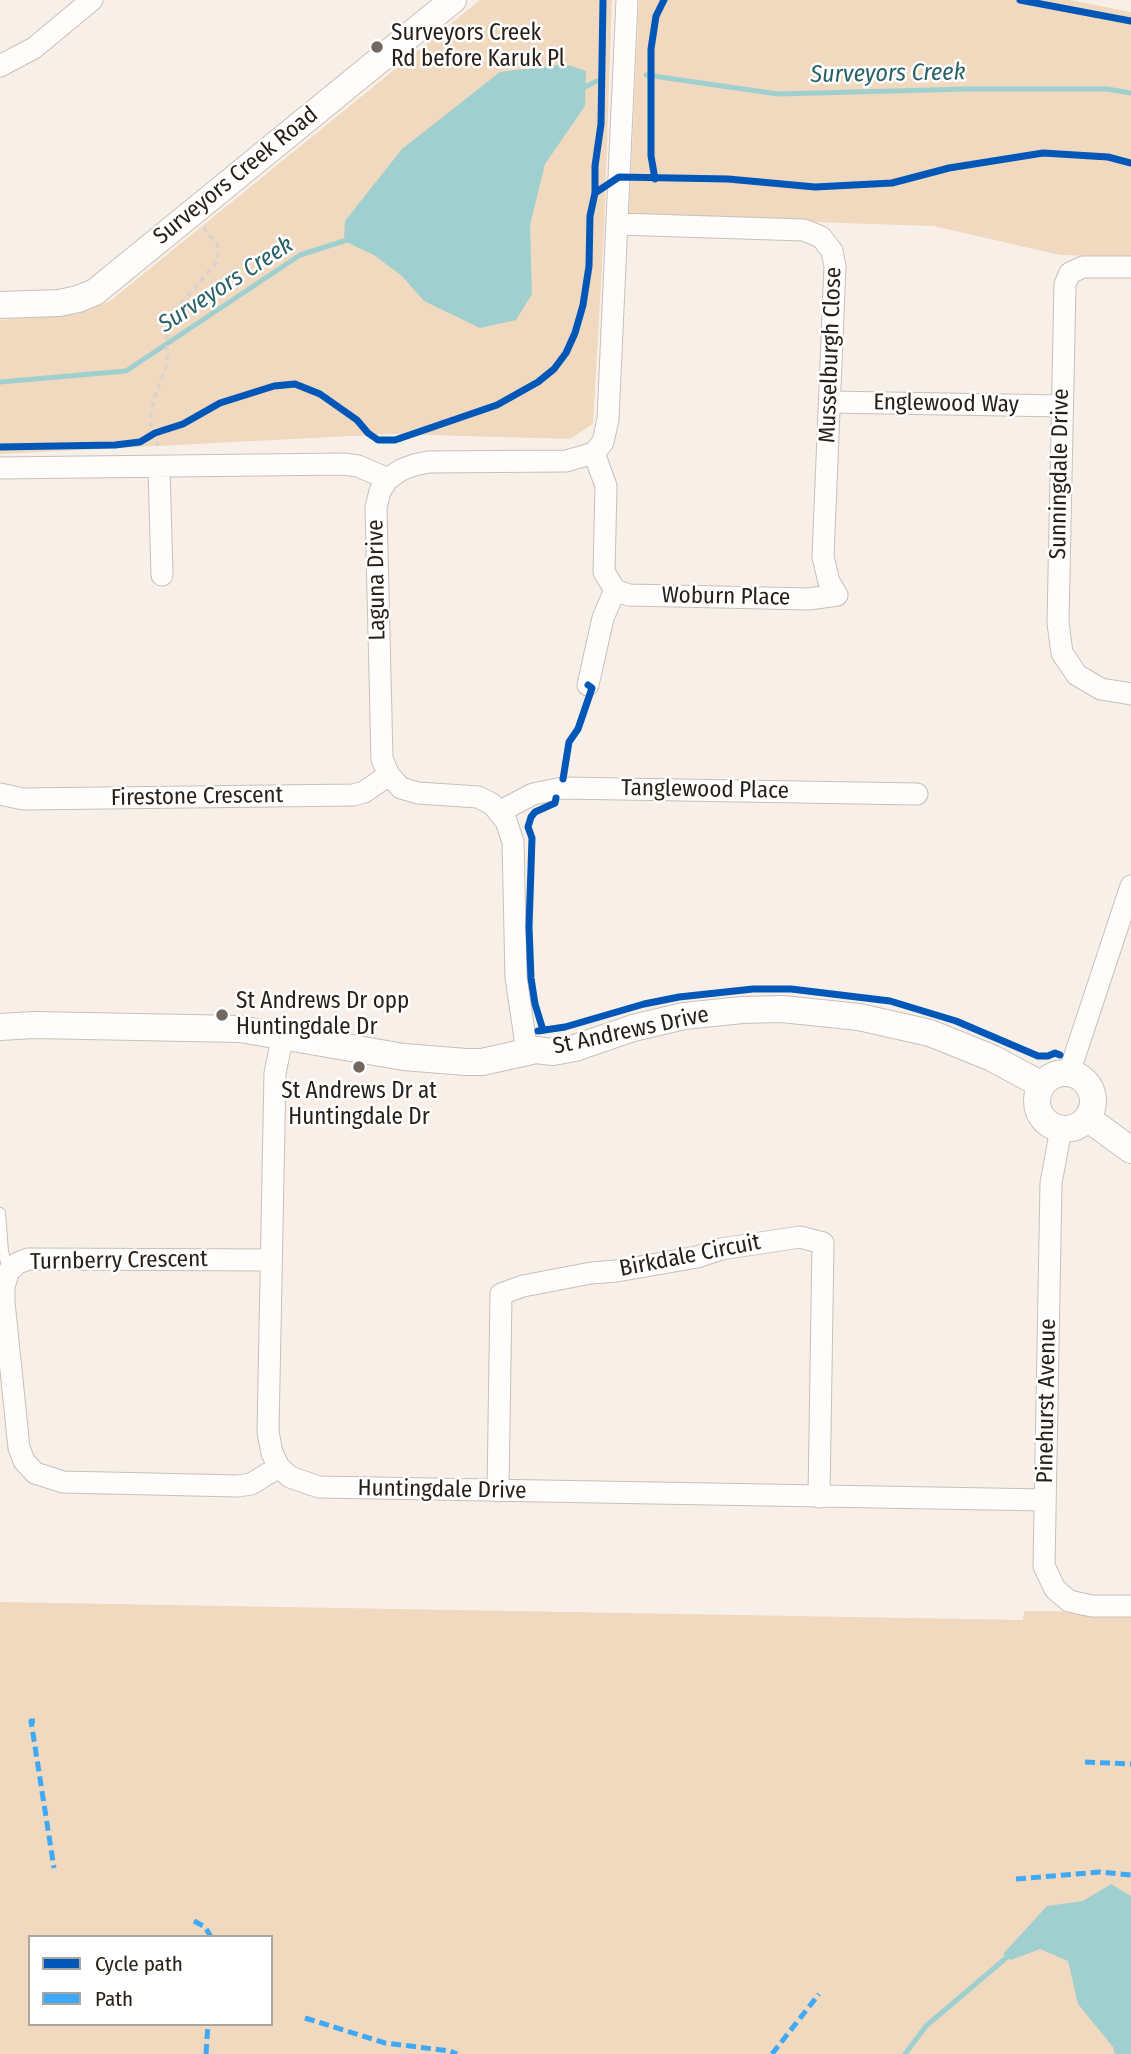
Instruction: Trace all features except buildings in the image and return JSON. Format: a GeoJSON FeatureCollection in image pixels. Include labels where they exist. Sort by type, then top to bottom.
{"type":"FeatureCollection","features":[{"type":"Feature","properties":{"kind":"street"},"geometry":{"type":"LineString","coordinates":[[0,66],[34,48],[92,0]]}},
{"type":"Feature","properties":{"kind":"street","name":"Surveyors Creek Road"},"geometry":{"type":"LineString","coordinates":[[0,305],[58,303],[95,292],[453,0]]}},
{"type":"Feature","properties":{"kind":"street"},"geometry":{"type":"LineString","coordinates":[[0,468],[344,464],[358,466],[388,479],[401,470],[428,462],[566,461],[594,453],[603,442],[608,419],[626,0]]}},
{"type":"Feature","properties":{"kind":"street","name":"Musselburgh Close"},"geometry":{"type":"LineString","coordinates":[[618,224],[804,230],[828,243],[835,259],[823,557],[829,582],[838,595]]}},
{"type":"Feature","properties":{"kind":"street","name":"Sunningdale Drive"},"geometry":{"type":"LineString","coordinates":[[1131,267],[1083,267],[1074,270],[1067,278],[1064,291],[1058,623],[1061,648],[1071,668],[1090,684],[1101,689],[1131,694]]}},
{"type":"Feature","properties":{"kind":"street","name":"Englewood Way"},"geometry":{"type":"LineString","coordinates":[[830,402],[1062,406]]}},
{"type":"Feature","properties":{"kind":"street"},"geometry":{"type":"LineString","coordinates":[[588,685],[603,618],[615,590],[604,572],[606,486],[594,453]]}},
{"type":"Feature","properties":{"kind":"street"},"geometry":{"type":"LineString","coordinates":[[159,467],[162,575]]}},
{"type":"Feature","properties":{"kind":"street","name":"Laguna Drive"},"geometry":{"type":"LineString","coordinates":[[388,479],[378,500],[376,522],[381,749],[384,768],[389,775]]}},
{"type":"Feature","properties":{"kind":"street","name":"Woburn Place"},"geometry":{"type":"LineString","coordinates":[[615,590],[629,595],[809,599],[838,595]]}},
{"type":"Feature","properties":{"kind":"street"},"geometry":{"type":"LineString","coordinates":[[389,775],[401,788],[418,793],[470,795],[485,800],[506,821],[513,842],[516,976],[527,1052]]}},
{"type":"Feature","properties":{"kind":"street","name":"Firestone Crescent"},"geometry":{"type":"LineString","coordinates":[[0,794],[23,799],[353,795],[364,792],[389,775]]}},
{"type":"Feature","properties":{"kind":"street","name":"Tanglewood Place"},"geometry":{"type":"LineString","coordinates":[[499,812],[533,794],[563,788],[916,794]]}},
{"type":"Feature","properties":{"kind":"street"},"geometry":{"type":"LineString","coordinates":[[1069,1073],[1131,886]]}},
{"type":"Feature","properties":{"kind":"street","name":"St Andrews Drive"},"geometry":{"type":"LineString","coordinates":[[0,1027],[34,1025],[240,1029],[433,1061],[482,1062],[527,1052],[575,1048],[633,1028],[684,1016],[782,1009],[859,1017],[930,1034],[972,1049],[1042,1084]]}},
{"type":"Feature","properties":{"kind":"street"},"geometry":{"type":"LineString","coordinates":[[279,1467],[272,1453],[268,1432],[275,1073],[283,1035]]}},
{"type":"Feature","properties":{"kind":"street"},"geometry":{"type":"LineString","coordinates":[[1069,1073],[1084,1080],[1089,1087],[1093,1103],[1087,1118],[1070,1129],[1061,1129],[1046,1122],[1037,1108],[1038,1092],[1042,1084],[1053,1075],[1069,1073]]}},
{"type":"Feature","properties":{"kind":"street"},"geometry":{"type":"LineString","coordinates":[[1087,1118],[1131,1150]]}},
{"type":"Feature","properties":{"kind":"street","name":"Pinehurst Avenue"},"geometry":{"type":"LineString","coordinates":[[1061,1129],[1051,1183],[1044,1566],[1058,1594],[1069,1601],[1131,1606]]}},
{"type":"Feature","properties":{"kind":"street","name":"Birkdale Circuit"},"geometry":{"type":"LineString","coordinates":[[498,1491],[501,1294],[536,1283],[644,1267],[697,1257],[720,1249],[800,1237],[822,1242],[819,1497]]}},
{"type":"Feature","properties":{"kind":"street","name":"Turnberry Crescent"},"geometry":{"type":"LineString","coordinates":[[271,1260],[37,1258],[18,1263],[9,1271],[4,1286],[4,1302],[19,1448],[23,1461],[35,1473],[63,1482],[238,1486],[251,1484],[279,1467]]}},
{"type":"Feature","properties":{"kind":"street","name":"Huntingdale Drive"},"geometry":{"type":"LineString","coordinates":[[279,1467],[298,1481],[319,1487],[1045,1500]]}},
{"type":"Feature","properties":{"kind":"lane"},"geometry":{"type":"LineString","coordinates":[[0,1213],[3,1252],[9,1271]]}},
{"type":"Feature","properties":{"kind":"path"},"geometry":{"type":"LineString","coordinates":[[159,467],[150,420],[154,399],[167,365],[167,327],[175,311],[218,260],[216,244],[192,213]]}},
{"type":"Feature","properties":{"kind":"path"},"geometry":{"type":"LineString","coordinates":[[151,435],[164,430]]}},
{"type":"Feature","properties":{"kind":"shaded area"},"geometry":{"type":"Polygon","coordinates":[[[480,0],[612,0],[604,231],[593,424],[570,439],[392,434],[0,454],[0,320],[77,314],[110,301],[480,0]]]}},
{"type":"Feature","properties":{"kind":"shaded area"},"geometry":{"type":"Polygon","coordinates":[[[639,0],[1070,0],[1131,12],[1131,257],[1060,255],[933,226],[629,216],[639,0]]]}},
{"type":"Feature","properties":{"kind":"shaded area"},"geometry":{"type":"Polygon","coordinates":[[[0,1602],[1023,1620],[1024,1611],[1131,1612],[1131,2054],[0,2054],[0,1602]]]}},
{"type":"Feature","properties":{"kind":"water"},"geometry":{"type":"Polygon","coordinates":[[[565,64],[586,71],[585,106],[545,164],[530,225],[532,294],[516,320],[480,328],[424,301],[402,276],[374,255],[344,241],[345,221],[402,149],[500,72],[565,64]]]}},
{"type":"Feature","properties":{"kind":"water"},"geometry":{"type":"Polygon","coordinates":[[[1111,1884],[1131,1896],[1131,2054],[1115,2054],[1113,2047],[1078,2004],[1068,1961],[1040,1949],[1011,1960],[1003,1954],[1047,1906],[1083,1901],[1111,1884]]]}},
{"type":"Feature","properties":{"kind":"waterway","name":"Surveyors Creek"},"geometry":{"type":"LineString","coordinates":[[646,75],[778,94],[967,89],[1107,89],[1131,93]]}},
{"type":"Feature","properties":{"kind":"waterway","name":"Surveyors Creek"},"geometry":{"type":"LineString","coordinates":[[581,89],[597,81]]}},
{"type":"Feature","properties":{"kind":"waterway","name":"Surveyors Creek"},"geometry":{"type":"LineString","coordinates":[[0,382],[126,371],[300,255],[350,237]]}},
{"type":"Feature","properties":{"kind":"waterway"},"geometry":{"type":"LineString","coordinates":[[905,2054],[926,2026],[1012,1953]]}},
{"type":"Feature","properties":{"kind":"marked path"},"geometry":{"type":"LineString","coordinates":[[35,1721],[31,1721],[54,1868]]}},
{"type":"Feature","properties":{"kind":"marked path"},"geometry":{"type":"LineString","coordinates":[[1085,1762],[1131,1764]]}},
{"type":"Feature","properties":{"kind":"marked path"},"geometry":{"type":"LineString","coordinates":[[1016,1879],[1100,1872],[1131,1875]]}},
{"type":"Feature","properties":{"kind":"marked path"},"geometry":{"type":"LineString","coordinates":[[194,1921],[205,1927],[210,1935]]}},
{"type":"Feature","properties":{"kind":"marked path"},"geometry":{"type":"LineString","coordinates":[[772,2054],[819,1994]]}},
{"type":"Feature","properties":{"kind":"marked path"},"geometry":{"type":"LineString","coordinates":[[305,2018],[385,2043],[457,2054]]}},
{"type":"Feature","properties":{"kind":"marked path"},"geometry":{"type":"LineString","coordinates":[[206,2054],[208,2026]]}},
{"type":"Feature","properties":{"kind":"cycle path"},"geometry":{"type":"LineString","coordinates":[[0,447],[115,445],[140,442],[155,433],[183,424],[220,403],[274,386],[295,384],[320,394],[357,420],[378,440],[395,440],[497,405],[538,382],[554,369],[566,353],[583,305],[589,266],[590,216],[595,193],[595,166],[601,124],[603,0]]}},
{"type":"Feature","properties":{"kind":"cycle path"},"geometry":{"type":"LineString","coordinates":[[655,179],[651,156],[651,49],[656,16],[664,0]]}},
{"type":"Feature","properties":{"kind":"cycle path"},"geometry":{"type":"LineString","coordinates":[[1020,0],[1131,21]]}},
{"type":"Feature","properties":{"kind":"cycle path"},"geometry":{"type":"LineString","coordinates":[[595,193],[619,177],[728,179],[815,187],[892,183],[949,168],[1043,153],[1108,157],[1131,163]]}},
{"type":"Feature","properties":{"kind":"cycle path"},"geometry":{"type":"LineString","coordinates":[[563,779],[569,742],[578,729],[592,688],[588,685]]}},
{"type":"Feature","properties":{"kind":"cycle path"},"geometry":{"type":"LineString","coordinates":[[543,1030],[531,978],[529,927],[532,838],[528,827],[535,812],[555,803],[556,798]]}},
{"type":"Feature","properties":{"kind":"cycle path"},"geometry":{"type":"LineString","coordinates":[[538,1031],[565,1027],[644,1004],[679,997],[753,989],[791,989],[890,1001],[956,1021],[1038,1056],[1055,1053],[1060,1055]]}},
{"type":"Feature","properties":{"kind":"place","name":"Surveyors Creek Rd before Karuk Pl"},"geometry":{"type":"Point","coordinates":[377,47]}},
{"type":"Feature","properties":{"kind":"place","name":"St Andrews Dr opp Huntingdale Dr"},"geometry":{"type":"Point","coordinates":[222,1015]}},
{"type":"Feature","properties":{"kind":"place","name":"St Andrews Dr at Huntingdale Dr"},"geometry":{"type":"Point","coordinates":[359,1067]}}]}
